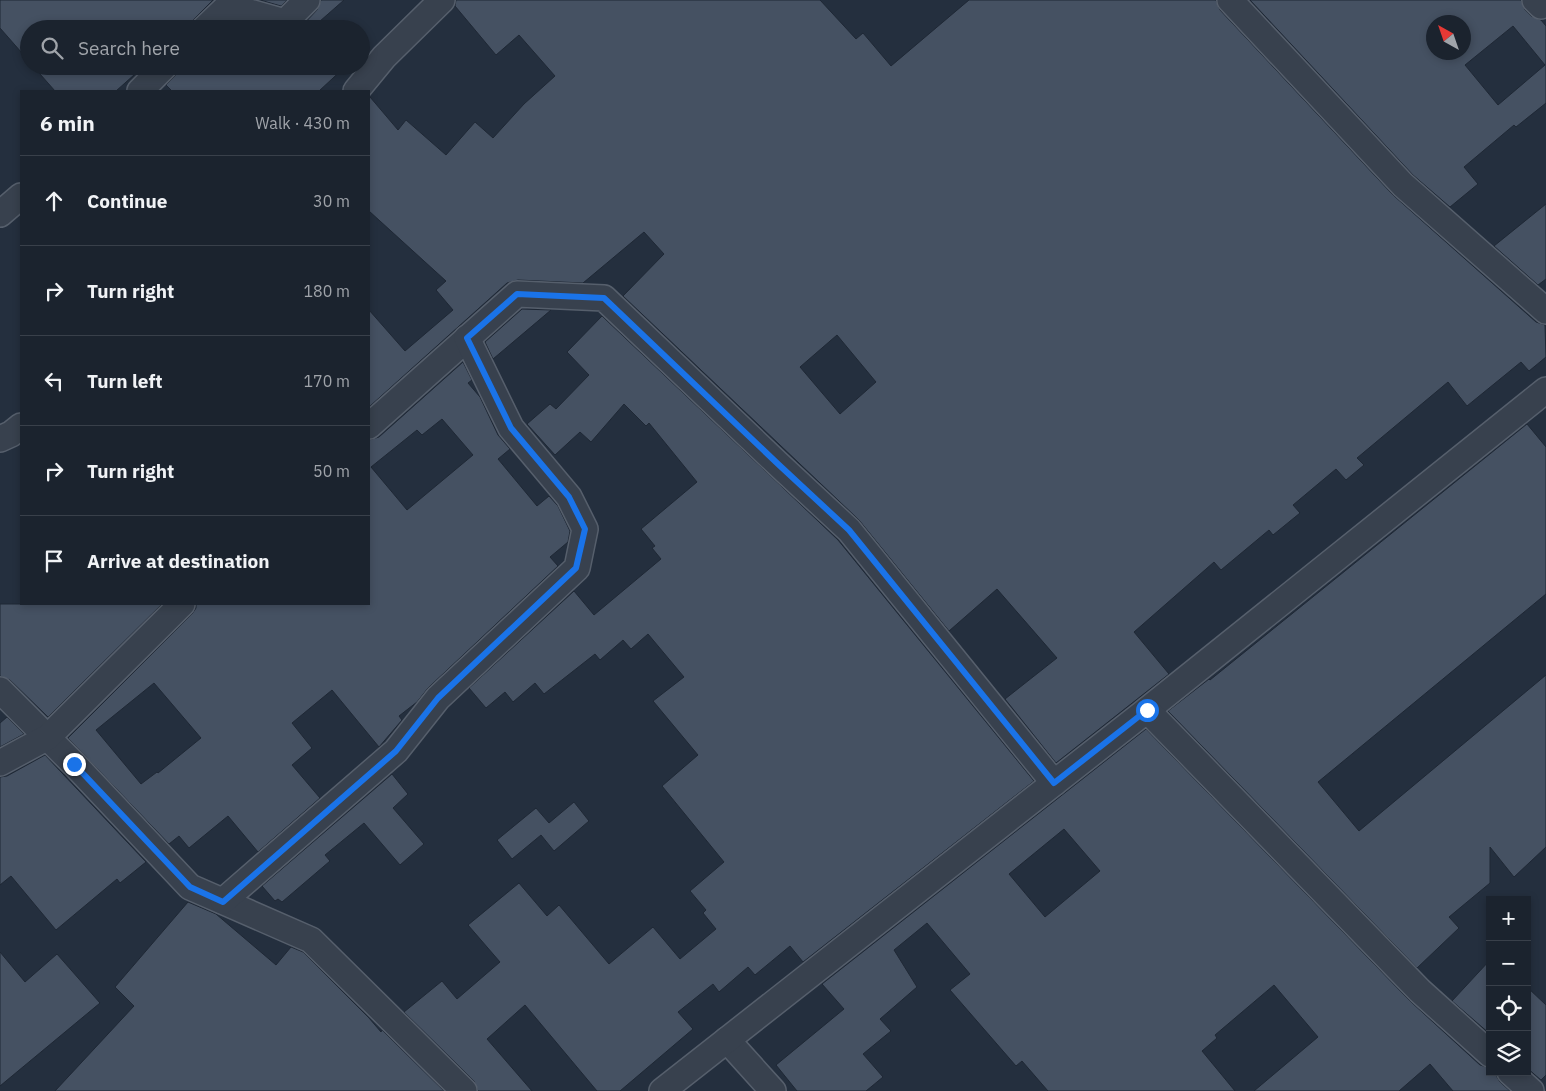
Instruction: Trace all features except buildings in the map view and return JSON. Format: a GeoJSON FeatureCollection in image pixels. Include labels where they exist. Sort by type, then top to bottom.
{"type":"FeatureCollection","features":[{"type":"Feature","properties":{"kind":"street"},"geometry":{"type":"LineString","coordinates":[[287,20],[307,0]]}},
{"type":"Feature","properties":{"kind":"street"},"geometry":{"type":"LineString","coordinates":[[370,74],[442,0]]}},
{"type":"Feature","properties":{"kind":"street"},"geometry":{"type":"LineString","coordinates":[[1230,0],[1403,185],[1546,311]]}},
{"type":"Feature","properties":{"kind":"street"},"geometry":{"type":"LineString","coordinates":[[1535,0],[1541,6],[1546,1]]}},
{"type":"Feature","properties":{"kind":"street"},"geometry":{"type":"LineString","coordinates":[[213,20],[228,6],[278,20]]}},
{"type":"Feature","properties":{"kind":"street"},"geometry":{"type":"LineString","coordinates":[[141,90],[156,75]]}},
{"type":"Feature","properties":{"kind":"street"},"geometry":{"type":"LineString","coordinates":[[357,90],[370,75]]}},
{"type":"Feature","properties":{"kind":"street"},"geometry":{"type":"LineString","coordinates":[[0,214],[20,197]]}},
{"type":"Feature","properties":{"kind":"street"},"geometry":{"type":"LineString","coordinates":[[370,425],[517,294],[604,298],[849,530],[1054,783]]}},
{"type":"Feature","properties":{"kind":"street"},"geometry":{"type":"LineString","coordinates":[[223,902],[396,751],[438,698],[576,568],[585,529],[569,497],[511,428],[467,338]]}},
{"type":"Feature","properties":{"kind":"street"},"geometry":{"type":"LineString","coordinates":[[662,1091],[1147,710],[1546,390]]}},
{"type":"Feature","properties":{"kind":"street"},"geometry":{"type":"LineString","coordinates":[[0,439],[20,427]]}},
{"type":"Feature","properties":{"kind":"street"},"geometry":{"type":"LineString","coordinates":[[0,763],[48,737],[181,605]]}},
{"type":"Feature","properties":{"kind":"street"},"geometry":{"type":"LineString","coordinates":[[0,690],[48,737],[190,887],[311,940],[464,1091]]}},
{"type":"Feature","properties":{"kind":"street"},"geometry":{"type":"LineString","coordinates":[[1147,710],[1420,990],[1486,1050]]}},
{"type":"Feature","properties":{"kind":"street"},"geometry":{"type":"LineString","coordinates":[[727,1040],[773,1091]]}},
{"type":"Feature","properties":{"kind":"street"},"geometry":{"type":"LineString","coordinates":[[1514,1076],[1530,1091]]}},
{"type":"Feature","properties":{"kind":"route"},"geometry":{"type":"LineString","coordinates":[[74,764],[190,887],[223,902],[396,751],[438,698],[576,568],[585,529],[569,497],[511,428],[467,338],[517,294],[604,298],[849,530],[1054,783],[1147,710]]}}]}
